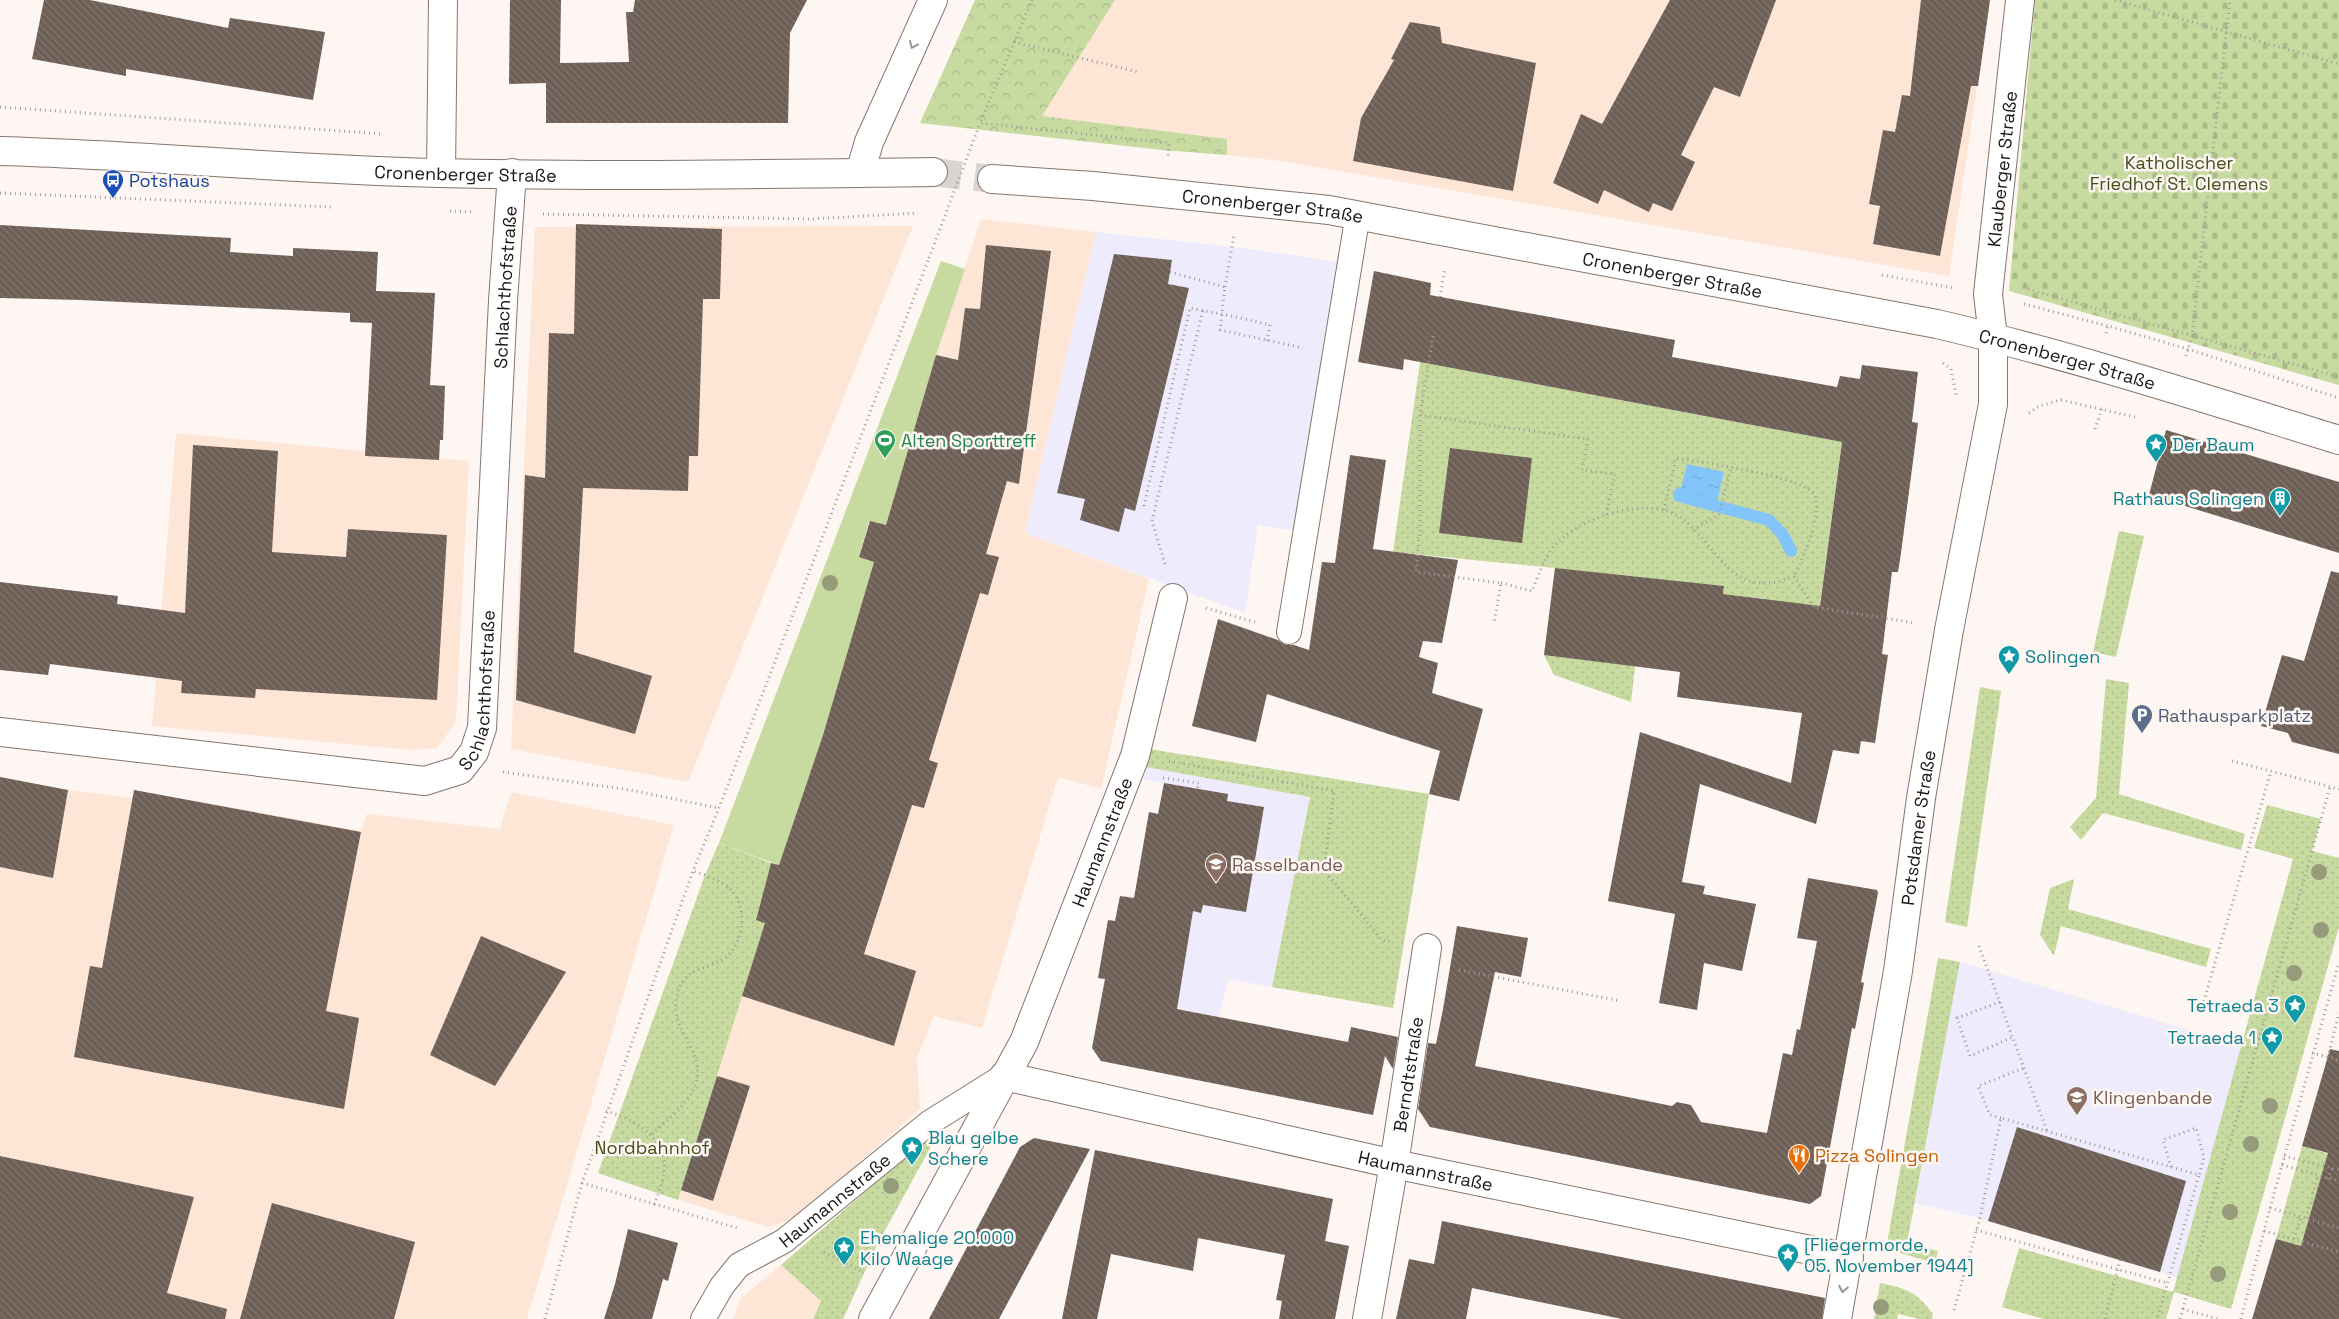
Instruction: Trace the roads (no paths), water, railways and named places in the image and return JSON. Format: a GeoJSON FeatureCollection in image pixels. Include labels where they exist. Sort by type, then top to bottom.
{"type":"FeatureCollection","features":[{"type":"Feature","properties":{"kind":"street"},"geometry":{"type":"LineString","coordinates":[[441,173],[443,0]]}},
{"type":"Feature","properties":{"kind":"street"},"geometry":{"type":"LineString","coordinates":[[860,173],[869,142],[933,0]]}},
{"type":"Feature","properties":{"kind":"street","name":"Klauberger Straße"},"geometry":{"type":"LineString","coordinates":[[1993,337],[1988,294],[2020,0]]}},
{"type":"Feature","properties":{"kind":"street","name":"Cronenberger Straße"},"geometry":{"type":"LineString","coordinates":[[0,151],[286,167],[441,173],[933,172]]}},
{"type":"Feature","properties":{"kind":"street","name":"Schlachthofstraße"},"geometry":{"type":"LineString","coordinates":[[0,732],[424,781],[460,770],[474,752],[482,728],[503,301],[512,173]]}},
{"type":"Feature","properties":{"kind":"street","name":"Cronenberger Straße"},"geometry":{"type":"LineString","coordinates":[[992,179],[1239,200],[1358,214],[1937,324],[1993,337],[2339,440]]}},
{"type":"Feature","properties":{"kind":"street","name":"Potsdamer Straße"},"geometry":{"type":"LineString","coordinates":[[1837,1319],[1905,929],[1921,798],[1949,630],[1993,404],[1993,337]]}},
{"type":"Feature","properties":{"kind":"street","name":"Haumannstraße"},"geometry":{"type":"LineString","coordinates":[[1173,598],[1135,756],[1024,1042],[1004,1076],[1394,1164],[1849,1258]]}},
{"type":"Feature","properties":{"kind":"street","name":"Berndtstraße"},"geometry":{"type":"LineString","coordinates":[[1367,1319],[1394,1164],[1426,956]]}},
{"type":"Feature","properties":{"kind":"street"},"geometry":{"type":"LineString","coordinates":[[873,1319],[1004,1076]]}},
{"type":"Feature","properties":{"kind":"lane"},"geometry":{"type":"LineString","coordinates":[[1289,632],[1358,214]]}},
{"type":"Feature","properties":{"kind":"lane","name":"Haumannstraße"},"geometry":{"type":"LineString","coordinates":[[703,1319],[722,1286],[739,1265],[784,1241],[929,1123],[1004,1076]]}},
{"type":"Feature","properties":{"kind":"water"},"geometry":{"type":"Polygon","coordinates":[[[1687,464],[1724,472],[1717,502],[1680,493],[1687,464]]]}},
{"type":"Feature","properties":{"kind":"waterway"},"geometry":{"type":"LineString","coordinates":[[1680,493],[1679,496],[1769,520],[1783,535],[1791,551]]}},
{"type":"Feature","properties":{"kind":"tunnel"},"geometry":{"type":"LineString","coordinates":[[933,172],[992,179]]}},
{"type":"Feature","properties":{"kind":"place","name":"Potshaus"},"geometry":{"type":"Point","coordinates":[113,199]}},
{"type":"Feature","properties":{"kind":"place","name":"Alten Sporttreff"},"geometry":{"type":"Point","coordinates":[885,459]}},
{"type":"Feature","properties":{"kind":"place","name":"Der Baum"},"geometry":{"type":"Point","coordinates":[2156,463]}},
{"type":"Feature","properties":{"kind":"place","name":"Rathaus Solingen"},"geometry":{"type":"Point","coordinates":[2280,517]}},
{"type":"Feature","properties":{"kind":"place","name":"Solingen"},"geometry":{"type":"Point","coordinates":[2009,675]}},
{"type":"Feature","properties":{"kind":"place","name":"Rathausparkplatz"},"geometry":{"type":"Point","coordinates":[2142,734]}},
{"type":"Feature","properties":{"kind":"place","name":"Rasselbande"},"geometry":{"type":"Point","coordinates":[1216,883]}},
{"type":"Feature","properties":{"kind":"place","name":"Tetraeda 3"},"geometry":{"type":"Point","coordinates":[2295,1024]}},
{"type":"Feature","properties":{"kind":"place","name":"Tetraeda 1"},"geometry":{"type":"Point","coordinates":[2272,1056]}},
{"type":"Feature","properties":{"kind":"place","name":"Klingenbande"},"geometry":{"type":"Point","coordinates":[2077,1116]}},
{"type":"Feature","properties":{"kind":"place","name":"Blau gelbe Schere"},"geometry":{"type":"Point","coordinates":[912,1166]}},
{"type":"Feature","properties":{"kind":"place","name":"Pizza Solingen"},"geometry":{"type":"Point","coordinates":[1799,1174]}},
{"type":"Feature","properties":{"kind":"place","name":"Ehemalige 20.000 Kilo Waage"},"geometry":{"type":"Point","coordinates":[844,1266]}},
{"type":"Feature","properties":{"kind":"place","name":"[Fliegermorde, 05. November 1944]"},"geometry":{"type":"Point","coordinates":[1788,1273]}},
{"type":"Feature","properties":{"kind":"park label","name":"Katholischer Friedhof St. Clemens"},"geometry":{"type":"Point","coordinates":[2179,172]}},
{"type":"Feature","properties":{"kind":"park label","name":"Nordbahnhof"},"geometry":{"type":"Point","coordinates":[652,1147]}}]}
